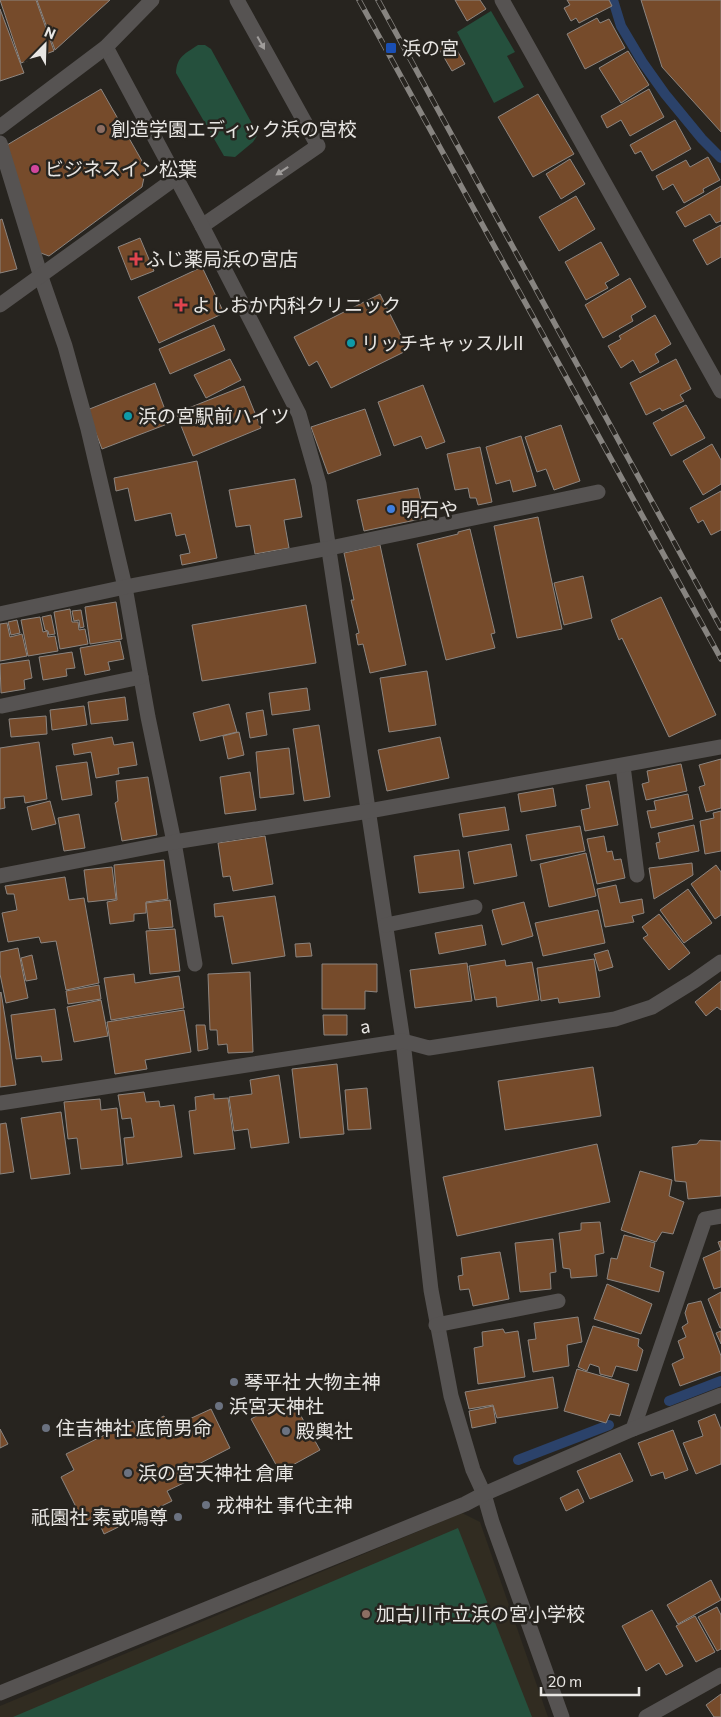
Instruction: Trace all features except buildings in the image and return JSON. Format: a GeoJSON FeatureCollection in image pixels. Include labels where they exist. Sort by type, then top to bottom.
{"type":"FeatureCollection","features":[{"type":"Feature","properties":{"kind":"street"},"geometry":{"type":"LineString","coordinates":[[0,127],[106,47],[152,0]]}},
{"type":"Feature","properties":{"kind":"street"},"geometry":{"type":"LineString","coordinates":[[202,226],[318,146],[237,0]]}},
{"type":"Feature","properties":{"kind":"street"},"geometry":{"type":"LineString","coordinates":[[502,0],[721,391]]}},
{"type":"Feature","properties":{"kind":"street"},"geometry":{"type":"LineString","coordinates":[[106,47],[177,177],[299,414],[319,484],[403,1041],[436,1325],[451,1396],[473,1470],[484,1494],[492,1522],[562,1717]]}},
{"type":"Feature","properties":{"kind":"street"},"geometry":{"type":"LineString","coordinates":[[0,143],[41,276],[65,346],[88,429],[125,588],[174,842],[195,964]]}},
{"type":"Feature","properties":{"kind":"street"},"geometry":{"type":"LineString","coordinates":[[0,305],[177,177]]}},
{"type":"Feature","properties":{"kind":"street"},"geometry":{"type":"LineString","coordinates":[[0,614],[598,492]]}},
{"type":"Feature","properties":{"kind":"street"},"geometry":{"type":"LineString","coordinates":[[2,706],[141,677]]}},
{"type":"Feature","properties":{"kind":"street"},"geometry":{"type":"LineString","coordinates":[[0,876],[174,842],[369,811],[721,748]]}},
{"type":"Feature","properties":{"kind":"street"},"geometry":{"type":"LineString","coordinates":[[622,766],[637,875]]}},
{"type":"Feature","properties":{"kind":"street"},"geometry":{"type":"LineString","coordinates":[[386,925],[475,907]]}},
{"type":"Feature","properties":{"kind":"street","name":"a"},"geometry":{"type":"LineString","coordinates":[[0,1103],[403,1041],[429,1048],[615,1019],[652,1006],[694,981],[721,962]]}},
{"type":"Feature","properties":{"kind":"street"},"geometry":{"type":"LineString","coordinates":[[633,1430],[705,1219],[721,1216]]}},
{"type":"Feature","properties":{"kind":"street"},"geometry":{"type":"LineString","coordinates":[[436,1325],[558,1301]]}},
{"type":"Feature","properties":{"kind":"street"},"geometry":{"type":"LineString","coordinates":[[0,1693],[465,1504],[633,1430],[721,1395]]}},
{"type":"Feature","properties":{"kind":"street"},"geometry":{"type":"LineString","coordinates":[[646,1717],[721,1675]]}},
{"type":"Feature","properties":{"kind":"shaded area","name":"加古川市立浜の宮小学校"},"geometry":{"type":"Polygon","coordinates":[[[462,1513],[480,1522],[548,1717],[0,1717],[0,1706],[462,1513]]]}},
{"type":"Feature","properties":{"kind":"green space"},"geometry":{"type":"Polygon","coordinates":[[[491,11],[515,52],[507,56],[524,87],[494,103],[457,32],[491,11]]]}},
{"type":"Feature","properties":{"kind":"green space"},"geometry":{"type":"Polygon","coordinates":[[[198,45],[205,45],[211,49],[255,129],[257,136],[253,142],[235,157],[224,156],[176,73],[180,59],[198,45]]]}},
{"type":"Feature","properties":{"kind":"green space","name":"加古川市立浜の宮小学校"},"geometry":{"type":"Polygon","coordinates":[[[458,1528],[532,1717],[13,1717],[458,1528]]]}},
{"type":"Feature","properties":{"kind":"waterway"},"geometry":{"type":"LineString","coordinates":[[613,0],[621,26],[643,63],[665,94],[702,139],[721,158]]}},
{"type":"Feature","properties":{"kind":"waterway"},"geometry":{"type":"LineString","coordinates":[[669,1401],[721,1381]]}},
{"type":"Feature","properties":{"kind":"waterway"},"geometry":{"type":"LineString","coordinates":[[518,1460],[609,1425]]}},
{"type":"Feature","properties":{"kind":"railway"},"geometry":{"type":"LineString","coordinates":[[359,0],[721,659]]}},
{"type":"Feature","properties":{"kind":"railway"},"geometry":{"type":"LineString","coordinates":[[378,0],[721,628]]}},
{"type":"Feature","properties":{"kind":"place","name":"浜の宮"},"geometry":{"type":"Point","coordinates":[391,48]}},
{"type":"Feature","properties":{"kind":"place","name":"創造学園エディック浜の宮校"},"geometry":{"type":"Point","coordinates":[101,129]}},
{"type":"Feature","properties":{"kind":"place","name":"ビジネスイン松葉"},"geometry":{"type":"Point","coordinates":[35,169]}},
{"type":"Feature","properties":{"kind":"place","name":"ふじ薬局浜の宮店"},"geometry":{"type":"Point","coordinates":[136,259]}},
{"type":"Feature","properties":{"kind":"place","name":"よしおか内科クリニック"},"geometry":{"type":"Point","coordinates":[181,305]}},
{"type":"Feature","properties":{"kind":"place","name":"リッチキャッスルII"},"geometry":{"type":"Point","coordinates":[351,343]}},
{"type":"Feature","properties":{"kind":"place","name":"浜の宮駅前ハイツ"},"geometry":{"type":"Point","coordinates":[128,416]}},
{"type":"Feature","properties":{"kind":"place","name":"明石や"},"geometry":{"type":"Point","coordinates":[391,509]}},
{"type":"Feature","properties":{"kind":"place","name":"琴平社 大物主神"},"geometry":{"type":"Point","coordinates":[234,1382]}},
{"type":"Feature","properties":{"kind":"place","name":"浜宮天神社"},"geometry":{"type":"Point","coordinates":[219,1406]}},
{"type":"Feature","properties":{"kind":"place","name":"住吉神社 底筒男命"},"geometry":{"type":"Point","coordinates":[46,1428]}},
{"type":"Feature","properties":{"kind":"place","name":"殿輿社"},"geometry":{"type":"Point","coordinates":[286,1431]}},
{"type":"Feature","properties":{"kind":"place","name":"浜の宮天神社 倉庫"},"geometry":{"type":"Point","coordinates":[128,1473]}},
{"type":"Feature","properties":{"kind":"place","name":"戎神社 事代主神"},"geometry":{"type":"Point","coordinates":[206,1505]}},
{"type":"Feature","properties":{"kind":"place","name":"祇園社 素戜鳴尊"},"geometry":{"type":"Point","coordinates":[178,1517]}},
{"type":"Feature","properties":{"kind":"place","name":"加古川市立浜の宮小学校"},"geometry":{"type":"Point","coordinates":[366,1614]}}]}
